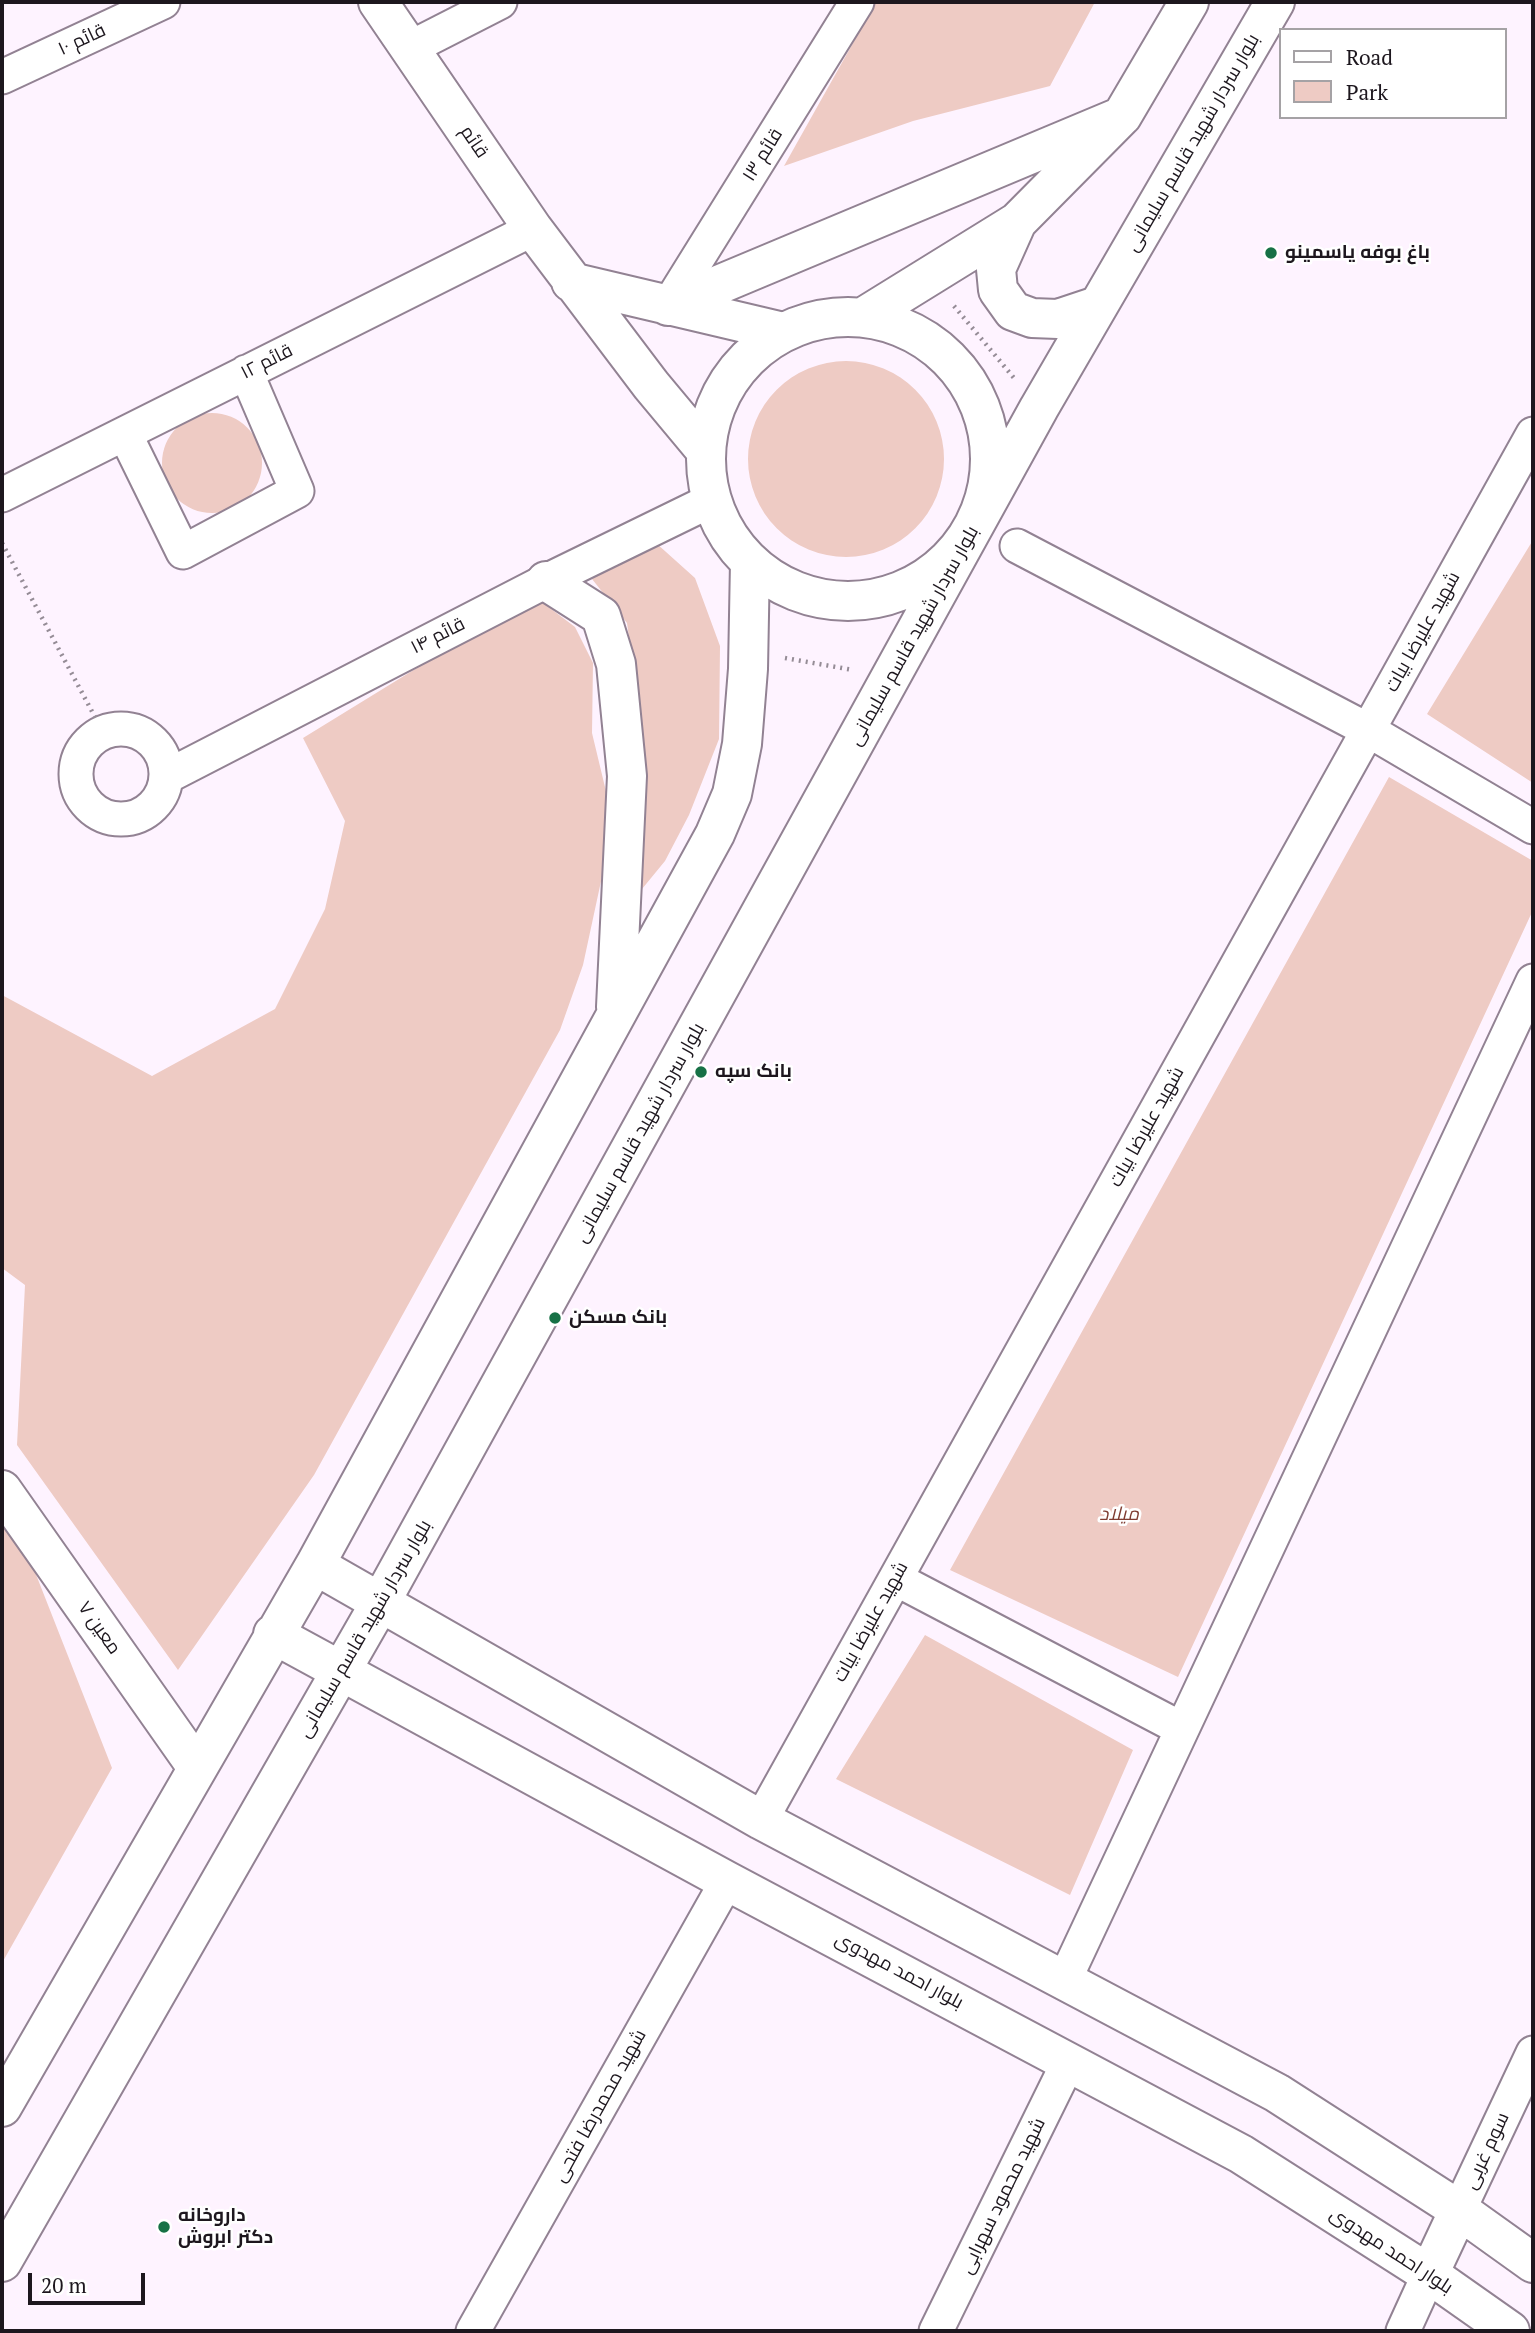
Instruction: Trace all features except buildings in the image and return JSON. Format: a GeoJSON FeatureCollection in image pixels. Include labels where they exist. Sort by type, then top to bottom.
{"type":"FeatureCollection","features":[{"type":"Feature","properties":{"kind":"main road","name":"قائم"},"geometry":{"type":"LineString","coordinates":[[378,2],[571,282],[706,451]]}},
{"type":"Feature","properties":{"kind":"main road"},"geometry":{"type":"LineString","coordinates":[[865,316],[1017,222],[1122,116],[1189,2]]}},
{"type":"Feature","properties":{"kind":"main road","name":"بلوار سردار شهید قاسم سلیمانی"},"geometry":{"type":"LineString","coordinates":[[2,2262],[380,1603],[975,523],[1097,306],[1275,2]]}},
{"type":"Feature","properties":{"kind":"main road"},"geometry":{"type":"LineString","coordinates":[[667,306],[1122,116]]}},
{"type":"Feature","properties":{"kind":"main road"},"geometry":{"type":"LineString","coordinates":[[1017,222],[996,269],[998,290],[1013,310],[1032,318],[1058,319],[1097,306]]}},
{"type":"Feature","properties":{"kind":"main road"},"geometry":{"type":"LineString","coordinates":[[571,282],[783,332]]}},
{"type":"Feature","properties":{"kind":"main road"},"geometry":{"type":"LineString","coordinates":[[865,316],[899,325],[930,341],[956,365],[976,394],[988,427],[990,463],[975,523],[936,572],[891,595],[866,600],[817,598],[770,578],[750,562],[734,544],[712,500],[706,451],[717,403],[744,362],[783,332],[814,320],[865,316]]}},
{"type":"Feature","properties":{"kind":"main road"},"geometry":{"type":"LineString","coordinates":[[2,2107],[196,1766],[315,1565],[715,834],[732,794],[742,744],[750,562]]}},
{"type":"Feature","properties":{"kind":"main road"},"geometry":{"type":"LineString","coordinates":[[546,581],[601,616],[616,664],[627,776],[615,1021]]}},
{"type":"Feature","properties":{"kind":"main road","name":"معین ۷"},"geometry":{"type":"LineString","coordinates":[[2,1490],[196,1766]]}},
{"type":"Feature","properties":{"kind":"main road"},"geometry":{"type":"LineString","coordinates":[[315,1565],[761,1820],[1277,2093],[1459,2210],[1533,2263]]}},
{"type":"Feature","properties":{"kind":"main road","name":"بلوار احمد مهدوی"},"geometry":{"type":"LineString","coordinates":[[273,1634],[727,1881],[1069,2060],[1241,2154],[1429,2274],[1510,2331]]}},
{"type":"Feature","properties":{"kind":"main road"},"geometry":{"type":"LineString","coordinates":[[1429,2274],[1459,2210]]}},
{"type":"Feature","properties":{"kind":"street","name":"قائم ۱۰"},"geometry":{"type":"LineString","coordinates":[[2,77],[163,2]]}},
{"type":"Feature","properties":{"kind":"street"},"geometry":{"type":"LineString","coordinates":[[410,48],[500,2]]}},
{"type":"Feature","properties":{"kind":"street","name":"قائم ۱۳"},"geometry":{"type":"LineString","coordinates":[[667,306],[857,2]]}},
{"type":"Feature","properties":{"kind":"street","name":"قائم ۱۲"},"geometry":{"type":"LineString","coordinates":[[2,495],[533,229]]}},
{"type":"Feature","properties":{"kind":"street"},"geometry":{"type":"LineString","coordinates":[[125,434],[183,552],[297,491],[246,372]]}},
{"type":"Feature","properties":{"kind":"street","name":"شهید علیرضا بیات"},"geometry":{"type":"LineString","coordinates":[[761,1820],[1533,434]]}},
{"type":"Feature","properties":{"kind":"street","name":"قائم ۱۴"},"geometry":{"type":"LineString","coordinates":[[166,777],[546,581],[712,500]]}},
{"type":"Feature","properties":{"kind":"street"},"geometry":{"type":"LineString","coordinates":[[1017,546],[1368,730],[1533,827]]}},
{"type":"Feature","properties":{"kind":"street"},"geometry":{"type":"LineString","coordinates":[[118,728],[147,737],[165,762],[166,777],[156,803],[132,818],[103,816],[91,808],[76,783],[76,767],[81,753],[90,740],[103,732],[118,728]]}},
{"type":"Feature","properties":{"kind":"street"},"geometry":{"type":"LineString","coordinates":[[1065,1979],[1533,981]]}},
{"type":"Feature","properties":{"kind":"street"},"geometry":{"type":"LineString","coordinates":[[896,1579],[1182,1729]]}},
{"type":"Feature","properties":{"kind":"street","name":"شهید محمدرضا فتحی"},"geometry":{"type":"LineString","coordinates":[[473,2331],[727,1881]]}},
{"type":"Feature","properties":{"kind":"street","name":"سوم غربی"},"geometry":{"type":"LineString","coordinates":[[1459,2210],[1533,2053]]}},
{"type":"Feature","properties":{"kind":"street","name":"شهید محمود سهرابی"},"geometry":{"type":"LineString","coordinates":[[936,2331],[1069,2060]]}},
{"type":"Feature","properties":{"kind":"street"},"geometry":{"type":"LineString","coordinates":[[1403,2331],[1429,2274]]}},
{"type":"Feature","properties":{"kind":"path"},"geometry":{"type":"LineString","coordinates":[[2,542],[103,732]]}},
{"type":"Feature","properties":{"kind":"path"},"geometry":{"type":"LineString","coordinates":[[748,651],[891,676]]}},
{"type":"Feature","properties":{"kind":"green space"},"geometry":{"type":"Polygon","coordinates":[[[876,2],[1095,2],[1050,86],[913,121],[784,166],[876,2]]]}},
{"type":"Feature","properties":{"kind":"green space"},"geometry":{"type":"Polygon","coordinates":[[[846,361],[884,368],[901,377],[915,390],[928,404],[937,421],[944,459],[937,497],[928,514],[915,528],[901,541],[884,550],[846,557],[808,550],[791,541],[777,528],[764,514],[755,497],[748,459],[755,421],[764,404],[777,390],[791,377],[808,368],[846,361]]]}},
{"type":"Feature","properties":{"kind":"green space"},"geometry":{"type":"Polygon","coordinates":[[[212,413],[240,421],[254,435],[262,463],[254,491],[240,505],[212,513],[184,505],[170,491],[162,463],[170,435],[184,421],[212,413]]]}},
{"type":"Feature","properties":{"kind":"green space"},"geometry":{"type":"Polygon","coordinates":[[[1533,540],[1533,783],[1427,714],[1533,540]]]}},
{"type":"Feature","properties":{"kind":"green space"},"geometry":{"type":"Polygon","coordinates":[[[656,543],[695,578],[720,646],[719,739],[689,815],[665,861],[619,917],[635,684],[627,623],[592,579],[656,543]]]}},
{"type":"Feature","properties":{"kind":"green space"},"geometry":{"type":"Polygon","coordinates":[[[534,596],[575,627],[593,663],[592,733],[610,808],[606,858],[583,965],[560,1030],[314,1475],[178,1670],[17,1445],[25,1285],[2,1268],[2,995],[152,1076],[275,1009],[325,909],[345,821],[303,738],[534,596]]]}},
{"type":"Feature","properties":{"kind":"green space","name":"میلاد"},"geometry":{"type":"Polygon","coordinates":[[[1389,777],[1533,861],[1533,910],[1178,1677],[950,1570],[1389,777]]]}},
{"type":"Feature","properties":{"kind":"green space"},"geometry":{"type":"Polygon","coordinates":[[[4,1493],[112,1768],[2,1963],[2,1495],[4,1493]]]}},
{"type":"Feature","properties":{"kind":"green space"},"geometry":{"type":"Polygon","coordinates":[[[925,1635],[1133,1750],[1070,1895],[836,1779],[925,1635]]]}},
{"type":"Feature","properties":{"kind":"place","name":"باغ بوفه یاسمینو"},"geometry":{"type":"Point","coordinates":[1271,253]}},
{"type":"Feature","properties":{"kind":"place","name":"بانک سپه"},"geometry":{"type":"Point","coordinates":[701,1072]}},
{"type":"Feature","properties":{"kind":"place","name":"بانک مسکن"},"geometry":{"type":"Point","coordinates":[555,1318]}},
{"type":"Feature","properties":{"kind":"place","name":"داروخانه دکتر ابروش"},"geometry":{"type":"Point","coordinates":[164,2227]}}]}
